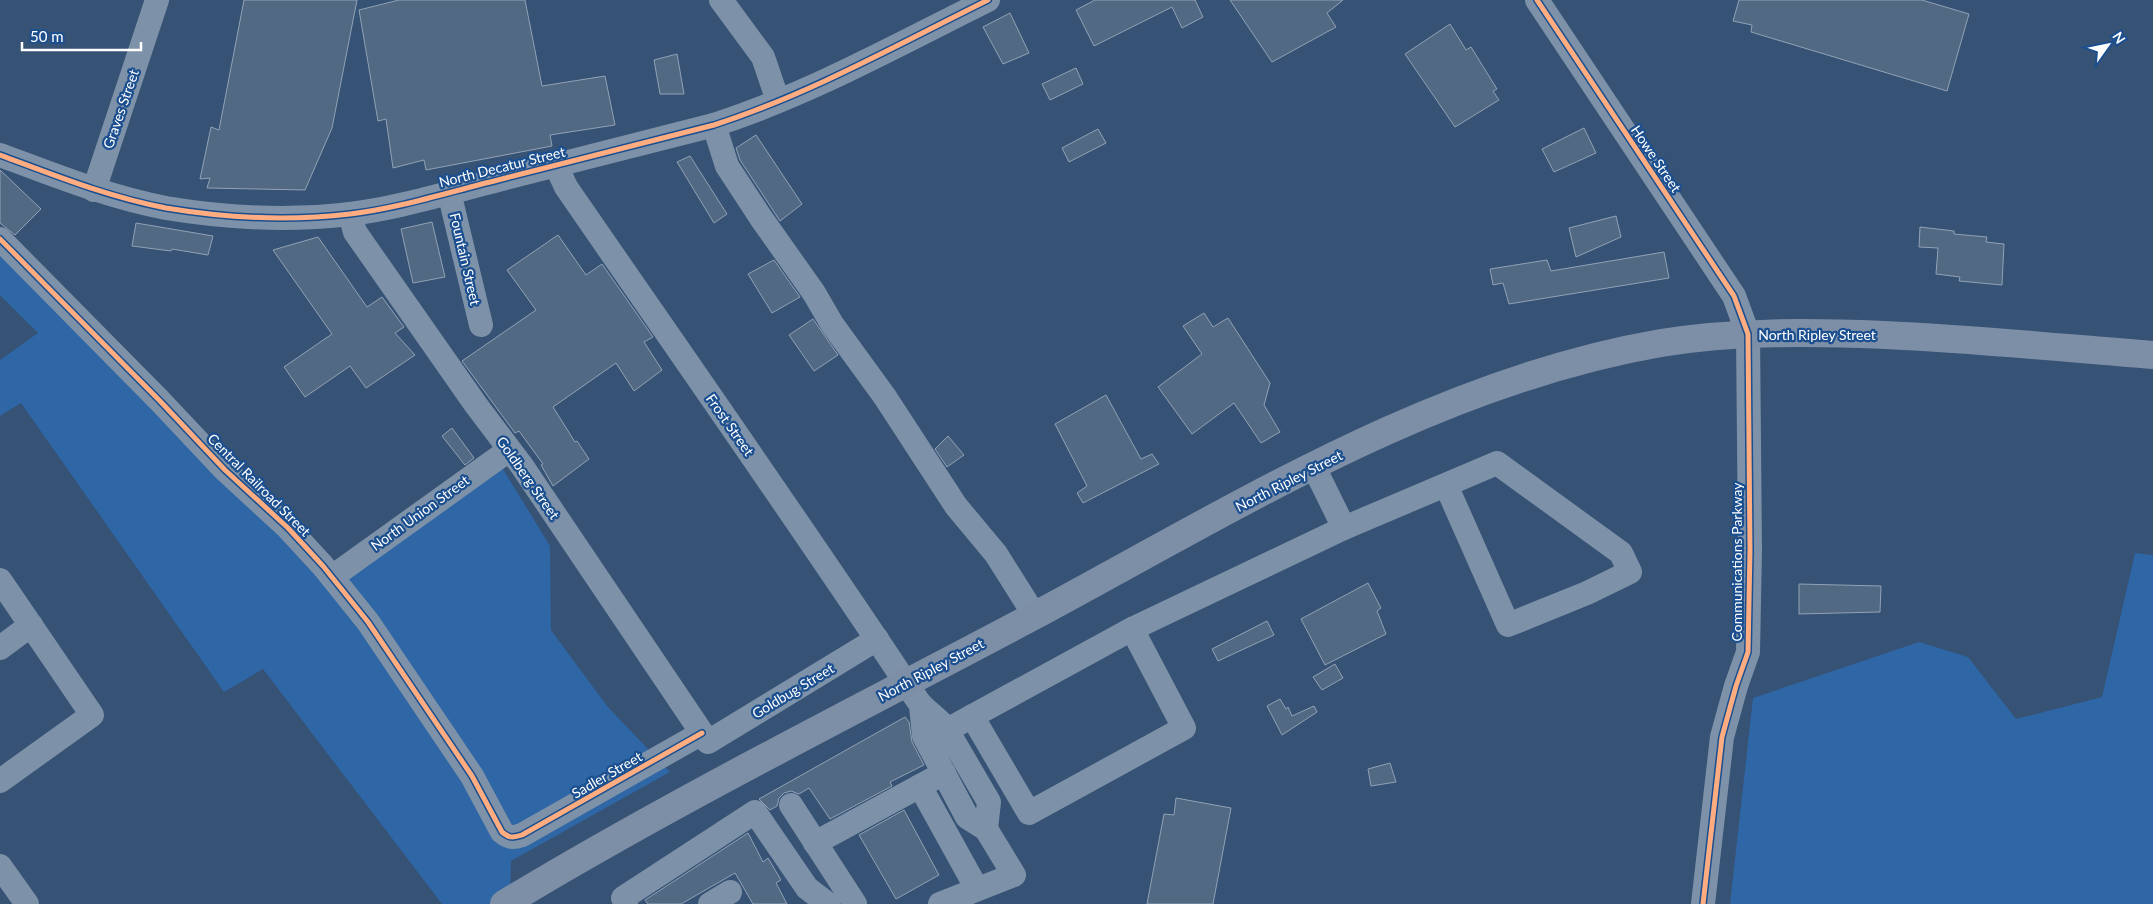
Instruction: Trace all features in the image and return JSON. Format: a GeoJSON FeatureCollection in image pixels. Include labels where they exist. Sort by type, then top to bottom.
{"type":"FeatureCollection","features":[{"type":"Feature","properties":{"kind":"main road","name":"North Ripley Street"},"geometry":{"type":"LineString","coordinates":[[504,904],[552,875],[771,753],[914,695],[1035,616],[1314,467],[1369,439],[1464,398],[1540,372],[1617,352],[1662,343],[1712,336],[1748,334],[1833,333],[1942,338],[2153,355]]}},
{"type":"Feature","properties":{"kind":"street","name":"Graves Street"},"geometry":{"type":"LineString","coordinates":[[94,190],[157,0]]}},
{"type":"Feature","properties":{"kind":"street"},"geometry":{"type":"LineString","coordinates":[[721,0],[763,56],[778,101]]}},
{"type":"Feature","properties":{"kind":"street","name":"North Decatur Street"},"geometry":{"type":"LineString","coordinates":[[0,155],[94,190],[166,208],[249,217],[350,214],[449,192],[714,125],[749,114],[839,74],[988,0]]}},
{"type":"Feature","properties":{"kind":"street","name":"Howe Street"},"geometry":{"type":"LineString","coordinates":[[1537,0],[1734,296],[1748,334]]}},
{"type":"Feature","properties":{"kind":"street"},"geometry":{"type":"LineString","coordinates":[[714,125],[727,166],[761,218],[814,292],[832,324],[885,397],[956,506],[996,554],[1035,616]]}},
{"type":"Feature","properties":{"kind":"street","name":"Frost Street"},"geometry":{"type":"LineString","coordinates":[[556,165],[566,187],[878,639],[914,695]]}},
{"type":"Feature","properties":{"kind":"street","name":"Fountain Street"},"geometry":{"type":"LineString","coordinates":[[449,192],[481,325]]}},
{"type":"Feature","properties":{"kind":"street","name":"Goldberg Street"},"geometry":{"type":"LineString","coordinates":[[350,214],[355,232],[522,466],[705,738]]}},
{"type":"Feature","properties":{"kind":"street","name":"Central Railroad Street"},"geometry":{"type":"LineString","coordinates":[[0,239],[226,470],[288,528],[332,577],[368,622],[472,776],[502,832],[508,837],[515,838],[522,835]]}},
{"type":"Feature","properties":{"kind":"street","name":"Communications Parkway"},"geometry":{"type":"LineString","coordinates":[[1703,904],[1722,737],[1736,686],[1748,652],[1750,550],[1748,334]]}},
{"type":"Feature","properties":{"kind":"street","name":"North Union Street"},"geometry":{"type":"LineString","coordinates":[[332,577],[509,450]]}},
{"type":"Feature","properties":{"kind":"street"},"geometry":{"type":"LineString","coordinates":[[947,730],[1132,629],[1344,528],[1497,463],[1621,553],[1630,572],[1579,596],[1508,625],[1446,485]]}},
{"type":"Feature","properties":{"kind":"street"},"geometry":{"type":"LineString","coordinates":[[1314,467],[1344,528]]}},
{"type":"Feature","properties":{"kind":"street"},"geometry":{"type":"LineString","coordinates":[[0,580],[92,715],[0,782]]}},
{"type":"Feature","properties":{"kind":"street"},"geometry":{"type":"LineString","coordinates":[[0,648],[31,625]]}},
{"type":"Feature","properties":{"kind":"street"},"geometry":{"type":"LineString","coordinates":[[972,716],[1029,813],[1184,728],[1132,629]]}},
{"type":"Feature","properties":{"kind":"street","name":"Goldbug Street"},"geometry":{"type":"LineString","coordinates":[[705,738],[878,639]]}},
{"type":"Feature","properties":{"kind":"street"},"geometry":{"type":"LineString","coordinates":[[914,695],[947,730],[989,802],[986,829]]}},
{"type":"Feature","properties":{"kind":"street"},"geometry":{"type":"LineString","coordinates":[[914,695],[924,736],[967,817],[986,829],[1014,875],[977,889],[951,902]]}},
{"type":"Feature","properties":{"kind":"street","name":"Sadler Street"},"geometry":{"type":"LineString","coordinates":[[522,835],[705,738]]}},
{"type":"Feature","properties":{"kind":"street"},"geometry":{"type":"LineString","coordinates":[[815,843],[944,773]]}},
{"type":"Feature","properties":{"kind":"street"},"geometry":{"type":"LineString","coordinates":[[920,786],[977,889]]}},
{"type":"Feature","properties":{"kind":"street"},"geometry":{"type":"LineString","coordinates":[[791,805],[855,904]]}},
{"type":"Feature","properties":{"kind":"street"},"geometry":{"type":"LineString","coordinates":[[624,903],[623,898],[754,812],[807,888],[828,904]]}},
{"type":"Feature","properties":{"kind":"street"},"geometry":{"type":"LineString","coordinates":[[0,866],[27,904]]}},
{"type":"Feature","properties":{"kind":"street"},"geometry":{"type":"LineString","coordinates":[[710,904],[730,892]]}},
{"type":"Feature","properties":{"kind":"shaded area"},"geometry":{"type":"Polygon","coordinates":[[[0,253],[258,508],[332,590],[503,469],[550,546],[551,630],[607,706],[670,772],[511,861],[510,904],[442,904],[263,669],[224,692],[21,403],[0,416],[0,360],[38,333],[0,295],[0,253]]]}},
{"type":"Feature","properties":{"kind":"shaded area"},"geometry":{"type":"Polygon","coordinates":[[[2135,553],[2153,555],[2153,904],[1730,904],[1753,698],[1919,642],[1968,657],[2016,719],[2102,697],[2135,553]]]}},
{"type":"Feature","properties":{"kind":"building"},"geometry":{"type":"Polygon","coordinates":[[[244,0],[357,0],[332,128],[305,190],[207,188],[210,178],[200,179],[211,127],[219,130],[244,0]]]}},
{"type":"Feature","properties":{"kind":"building"},"geometry":{"type":"Polygon","coordinates":[[[399,0],[525,0],[542,86],[605,76],[615,125],[550,135],[552,146],[426,170],[424,160],[393,168],[386,119],[378,121],[359,10],[399,0]]]}},
{"type":"Feature","properties":{"kind":"building"},"geometry":{"type":"Polygon","coordinates":[[[1095,0],[1195,0],[1203,17],[1182,28],[1172,7],[1094,46],[1076,10],[1095,0]]]}},
{"type":"Feature","properties":{"kind":"building"},"geometry":{"type":"Polygon","coordinates":[[[1230,0],[1343,0],[1327,13],[1336,27],[1272,62],[1230,0]]]}},
{"type":"Feature","properties":{"kind":"building"},"geometry":{"type":"Polygon","coordinates":[[[1739,0],[1922,0],[1969,14],[1947,91],[1751,32],[1752,25],[1733,21],[1739,0]]]}},
{"type":"Feature","properties":{"kind":"building"},"geometry":{"type":"Polygon","coordinates":[[[1010,13],[1029,53],[1003,64],[983,27],[1010,13]]]}},
{"type":"Feature","properties":{"kind":"building"},"geometry":{"type":"Polygon","coordinates":[[[1450,24],[1466,50],[1471,47],[1497,89],[1493,91],[1499,100],[1455,127],[1405,54],[1450,24]]]}},
{"type":"Feature","properties":{"kind":"building"},"geometry":{"type":"Polygon","coordinates":[[[677,54],[684,94],[660,94],[654,60],[677,54]]]}},
{"type":"Feature","properties":{"kind":"building"},"geometry":{"type":"Polygon","coordinates":[[[1076,68],[1083,84],[1050,100],[1042,84],[1076,68]]]}},
{"type":"Feature","properties":{"kind":"building"},"geometry":{"type":"Polygon","coordinates":[[[1584,128],[1596,153],[1554,172],[1542,149],[1584,128]]]}},
{"type":"Feature","properties":{"kind":"building"},"geometry":{"type":"Polygon","coordinates":[[[1098,129],[1106,143],[1069,162],[1062,148],[1098,129]]]}},
{"type":"Feature","properties":{"kind":"building"},"geometry":{"type":"Polygon","coordinates":[[[756,135],[802,204],[780,221],[740,160],[736,148],[756,135]]]}},
{"type":"Feature","properties":{"kind":"building"},"geometry":{"type":"Polygon","coordinates":[[[690,156],[727,214],[714,223],[677,162],[690,156]]]}},
{"type":"Feature","properties":{"kind":"building"},"geometry":{"type":"Polygon","coordinates":[[[0,170],[41,209],[15,235],[0,223],[0,170]]]}},
{"type":"Feature","properties":{"kind":"building"},"geometry":{"type":"Polygon","coordinates":[[[1616,216],[1621,237],[1576,257],[1569,228],[1616,216]]]}},
{"type":"Feature","properties":{"kind":"building"},"geometry":{"type":"Polygon","coordinates":[[[432,222],[445,277],[413,283],[401,229],[432,222]]]}},
{"type":"Feature","properties":{"kind":"building"},"geometry":{"type":"Polygon","coordinates":[[[136,223],[213,236],[208,255],[172,249],[171,251],[132,246],[136,223]]]}},
{"type":"Feature","properties":{"kind":"building"},"geometry":{"type":"Polygon","coordinates":[[[1920,227],[1954,231],[1954,234],[1987,237],[1986,242],[2004,244],[2002,285],[1959,281],[1960,277],[1936,274],[1938,248],[1919,247],[1920,227]]]}},
{"type":"Feature","properties":{"kind":"building"},"geometry":{"type":"Polygon","coordinates":[[[558,235],[586,275],[602,264],[653,337],[644,342],[662,370],[634,391],[616,363],[553,407],[575,442],[577,441],[589,459],[553,486],[541,465],[543,464],[519,431],[515,433],[462,361],[536,310],[507,270],[558,235]]]}},
{"type":"Feature","properties":{"kind":"building"},"geometry":{"type":"Polygon","coordinates":[[[318,237],[367,307],[382,297],[404,327],[395,333],[415,355],[366,388],[350,366],[305,397],[284,367],[332,334],[273,250],[318,237]]]}},
{"type":"Feature","properties":{"kind":"building"},"geometry":{"type":"Polygon","coordinates":[[[1664,252],[1669,278],[1509,304],[1503,283],[1493,285],[1490,269],[1547,260],[1551,271],[1664,252]]]}},
{"type":"Feature","properties":{"kind":"building"},"geometry":{"type":"Polygon","coordinates":[[[774,260],[800,297],[772,313],[748,274],[774,260]]]}},
{"type":"Feature","properties":{"kind":"building"},"geometry":{"type":"Polygon","coordinates":[[[1204,313],[1213,327],[1228,318],[1270,383],[1264,405],[1280,432],[1261,443],[1234,403],[1192,434],[1158,387],[1202,354],[1183,326],[1204,313]]]}},
{"type":"Feature","properties":{"kind":"building"},"geometry":{"type":"Polygon","coordinates":[[[813,319],[838,355],[814,371],[789,335],[813,319]]]}},
{"type":"Feature","properties":{"kind":"building"},"geometry":{"type":"Polygon","coordinates":[[[1106,395],[1141,459],[1152,454],[1159,464],[1083,503],[1077,493],[1087,486],[1055,424],[1106,395]]]}},
{"type":"Feature","properties":{"kind":"building"},"geometry":{"type":"Polygon","coordinates":[[[452,428],[474,458],[465,465],[442,436],[452,428]]]}},
{"type":"Feature","properties":{"kind":"building"},"geometry":{"type":"Polygon","coordinates":[[[948,436],[964,455],[947,467],[935,449],[948,436]]]}},
{"type":"Feature","properties":{"kind":"building"},"geometry":{"type":"Polygon","coordinates":[[[1368,583],[1381,608],[1377,611],[1386,634],[1325,665],[1301,619],[1368,583]]]}},
{"type":"Feature","properties":{"kind":"building"},"geometry":{"type":"Polygon","coordinates":[[[1799,584],[1881,586],[1880,612],[1799,614],[1799,584]]]}},
{"type":"Feature","properties":{"kind":"building"},"geometry":{"type":"Polygon","coordinates":[[[1267,621],[1274,635],[1218,661],[1212,649],[1267,621]]]}},
{"type":"Feature","properties":{"kind":"building"},"geometry":{"type":"Polygon","coordinates":[[[1335,664],[1343,678],[1322,690],[1313,677],[1335,664]]]}},
{"type":"Feature","properties":{"kind":"building"},"geometry":{"type":"Polygon","coordinates":[[[1280,699],[1286,709],[1288,707],[1292,716],[1314,706],[1317,712],[1282,735],[1267,706],[1280,699]]]}},
{"type":"Feature","properties":{"kind":"building"},"geometry":{"type":"Polygon","coordinates":[[[905,717],[909,722],[912,742],[924,765],[890,782],[892,786],[830,819],[809,788],[799,794],[791,791],[784,793],[779,798],[777,806],[770,810],[759,799],[905,717]]]}},
{"type":"Feature","properties":{"kind":"building"},"geometry":{"type":"Polygon","coordinates":[[[1390,763],[1396,782],[1371,786],[1368,769],[1390,763]]]}},
{"type":"Feature","properties":{"kind":"building"},"geometry":{"type":"Polygon","coordinates":[[[1176,798],[1231,808],[1213,904],[1147,904],[1164,814],[1174,815],[1176,798]]]}},
{"type":"Feature","properties":{"kind":"building"},"geometry":{"type":"Polygon","coordinates":[[[904,810],[939,875],[896,899],[859,835],[904,810]]]}},
{"type":"Feature","properties":{"kind":"building"},"geometry":{"type":"Polygon","coordinates":[[[748,833],[763,862],[768,858],[781,880],[776,883],[787,904],[753,904],[735,873],[681,904],[648,904],[645,900],[748,833]]]}},
{"type":"Feature","properties":{"kind":"cycle path"},"geometry":{"type":"LineString","coordinates":[[0,155],[102,192],[166,208],[212,214],[281,218],[350,214],[424,199],[714,125],[750,113],[785,99],[888,51],[988,0]]}},
{"type":"Feature","properties":{"kind":"cycle path"},"geometry":{"type":"LineString","coordinates":[[1537,0],[1734,296],[1748,334],[1750,550],[1748,652],[1736,686],[1722,737],[1703,904]]}},
{"type":"Feature","properties":{"kind":"cycle path"},"geometry":{"type":"LineString","coordinates":[[0,239],[160,401],[225,470],[288,528],[323,566],[368,622],[472,776],[504,834],[511,837],[522,835],[702,733]]}}]}
